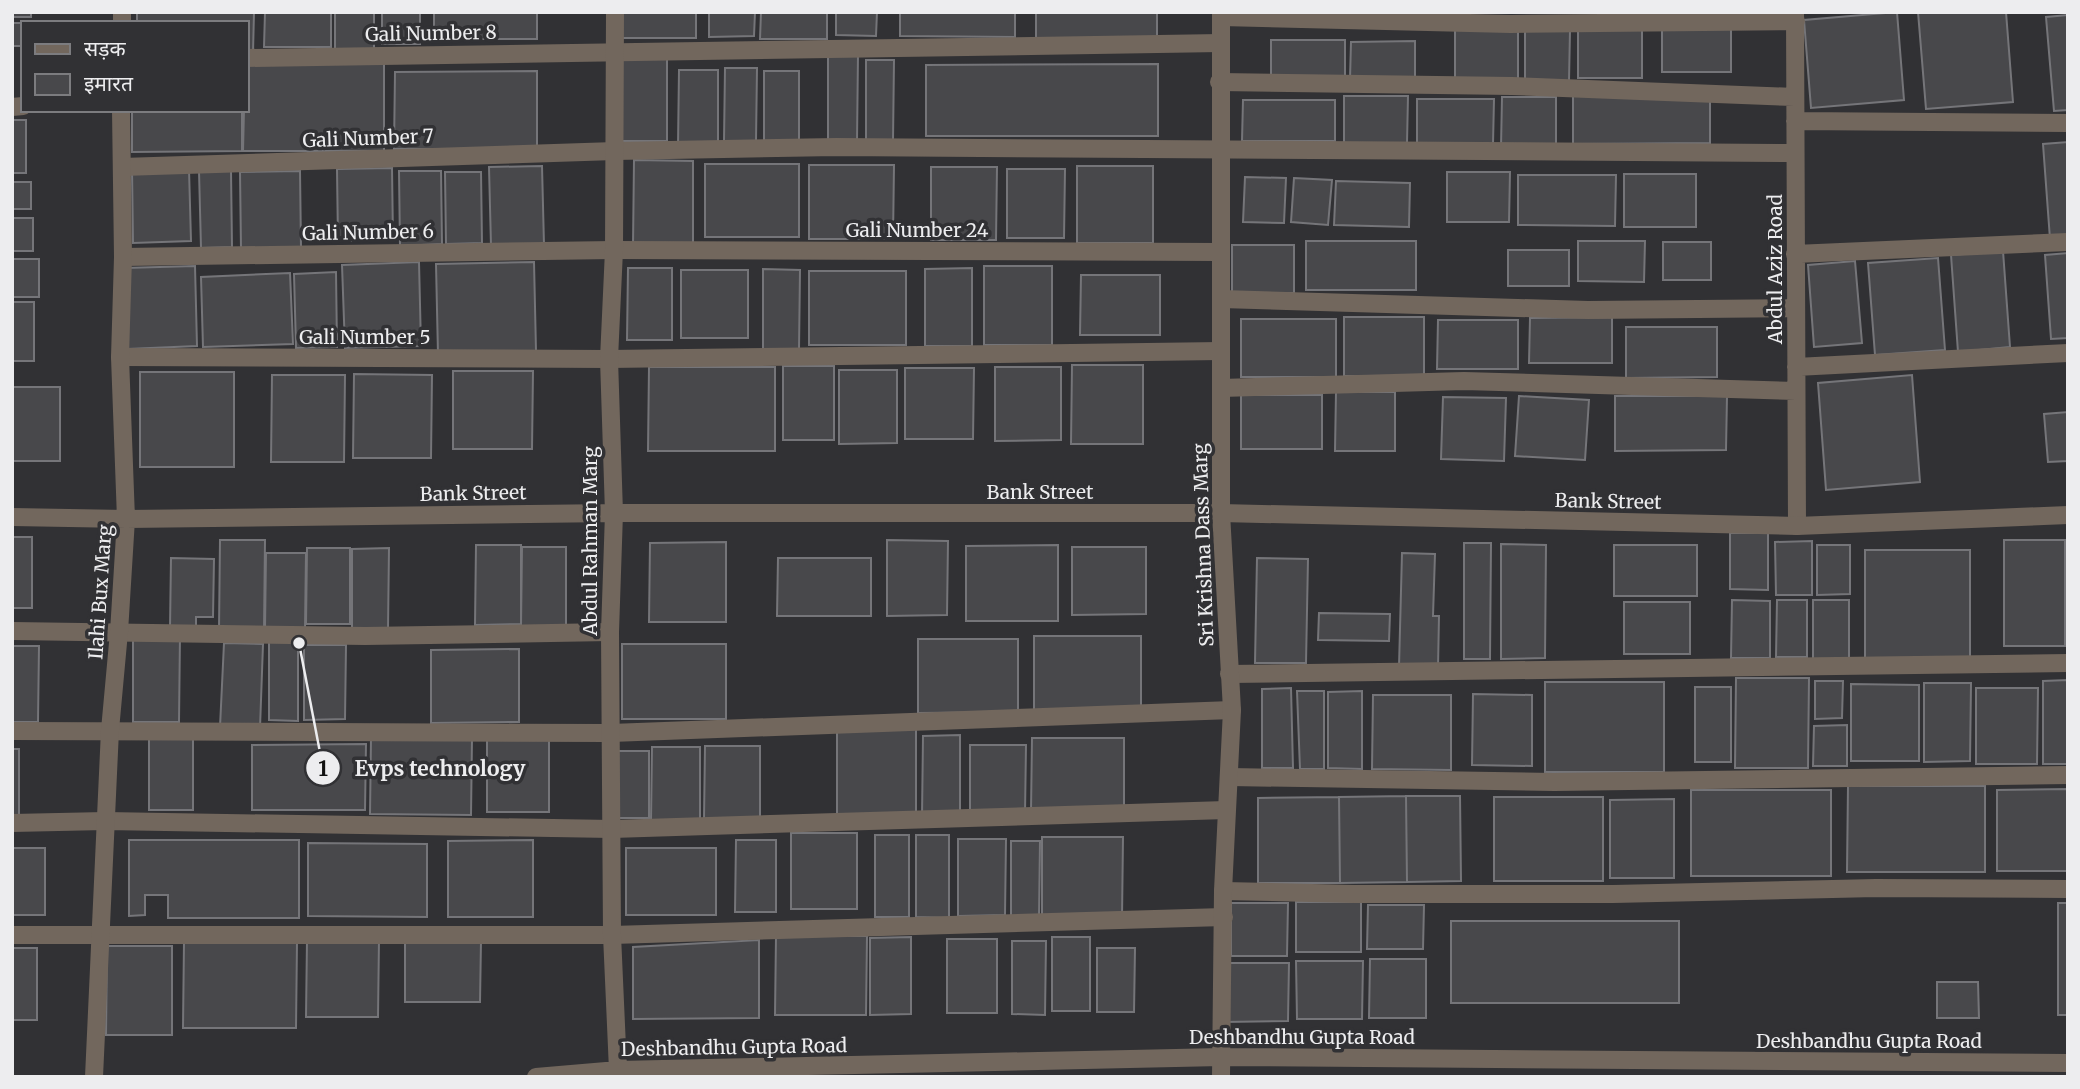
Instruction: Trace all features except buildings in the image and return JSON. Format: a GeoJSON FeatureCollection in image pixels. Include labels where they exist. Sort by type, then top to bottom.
{"type":"FeatureCollection","features":[{"type":"Feature","properties":{"kind":"street","name":"Abdul Rahman Marg"},"geometry":{"type":"LineString","coordinates":[[615,12],[614,250],[609,359],[614,513],[610,632],[612,935],[618,1070]]}},
{"type":"Feature","properties":{"kind":"street"},"geometry":{"type":"LineString","coordinates":[[1221,15],[1511,24],[1795,17]]}},
{"type":"Feature","properties":{"kind":"street","name":"Sri Krishna Dass Marg"},"geometry":{"type":"LineString","coordinates":[[1221,15],[1221,513],[1232,710],[1223,891],[1221,1077]]}},
{"type":"Feature","properties":{"kind":"street","name":"Abdul Aziz Road"},"geometry":{"type":"LineString","coordinates":[[1795,17],[1797,526]]}},
{"type":"Feature","properties":{"kind":"street","name":"Gali Number 8"},"geometry":{"type":"LineString","coordinates":[[248,58],[1221,43]]}},
{"type":"Feature","properties":{"kind":"street"},"geometry":{"type":"LineString","coordinates":[[1219,82],[1513,86],[1794,97]]}},
{"type":"Feature","properties":{"kind":"street","name":"Ilahi Bux Marg"},"geometry":{"type":"LineString","coordinates":[[94,1077],[110,730],[120,632],[126,519],[120,357],[123,257],[121,112]]}},
{"type":"Feature","properties":{"kind":"street"},"geometry":{"type":"LineString","coordinates":[[1795,121],[2068,123]]}},
{"type":"Feature","properties":{"kind":"street","name":"Gali Number 7"},"geometry":{"type":"LineString","coordinates":[[122,167],[615,151],[836,147],[1795,153]]}},
{"type":"Feature","properties":{"kind":"street"},"geometry":{"type":"LineString","coordinates":[[1795,254],[2068,242]]}},
{"type":"Feature","properties":{"kind":"street","name":"Gali Number 24"},"geometry":{"type":"LineString","coordinates":[[614,250],[1221,252]]}},
{"type":"Feature","properties":{"kind":"street","name":"Gali Number 6"},"geometry":{"type":"LineString","coordinates":[[123,257],[614,250]]}},
{"type":"Feature","properties":{"kind":"street"},"geometry":{"type":"LineString","coordinates":[[1221,299],[1588,310],[1796,307]]}},
{"type":"Feature","properties":{"kind":"street","name":"Gali Number 5"},"geometry":{"type":"LineString","coordinates":[[120,357],[609,359],[1221,351]]}},
{"type":"Feature","properties":{"kind":"street"},"geometry":{"type":"LineString","coordinates":[[1796,367],[2068,353]]}},
{"type":"Feature","properties":{"kind":"street"},"geometry":{"type":"LineString","coordinates":[[1221,388],[1464,381],[1796,391]]}},
{"type":"Feature","properties":{"kind":"street","name":"Bank Street"},"geometry":{"type":"LineString","coordinates":[[12,517],[126,519],[614,513],[1221,513],[1797,526],[2068,515]]}},
{"type":"Feature","properties":{"kind":"street"},"geometry":{"type":"LineString","coordinates":[[12,631],[365,636],[610,632]]}},
{"type":"Feature","properties":{"kind":"street"},"geometry":{"type":"LineString","coordinates":[[1229,674],[2068,663]]}},
{"type":"Feature","properties":{"kind":"street"},"geometry":{"type":"LineString","coordinates":[[12,731],[611,733],[1232,710]]}},
{"type":"Feature","properties":{"kind":"street"},"geometry":{"type":"LineString","coordinates":[[1230,777],[1554,782],[2068,775]]}},
{"type":"Feature","properties":{"kind":"street"},"geometry":{"type":"LineString","coordinates":[[12,823],[105,821],[612,829],[1226,810]]}},
{"type":"Feature","properties":{"kind":"street"},"geometry":{"type":"LineString","coordinates":[[1223,891],[1613,894],[1877,888],[2068,889]]}},
{"type":"Feature","properties":{"kind":"street"},"geometry":{"type":"LineString","coordinates":[[12,935],[612,935],[1224,917]]}},
{"type":"Feature","properties":{"kind":"street","name":"Deshbandhu Gupta Road"},"geometry":{"type":"LineString","coordinates":[[536,1077],[618,1070],[1221,1057],[2068,1063]]}},
{"type":"Feature","properties":{"kind":"place","name":"Evps technology"},"geometry":{"type":"Point","coordinates":[299,643]}}]}
